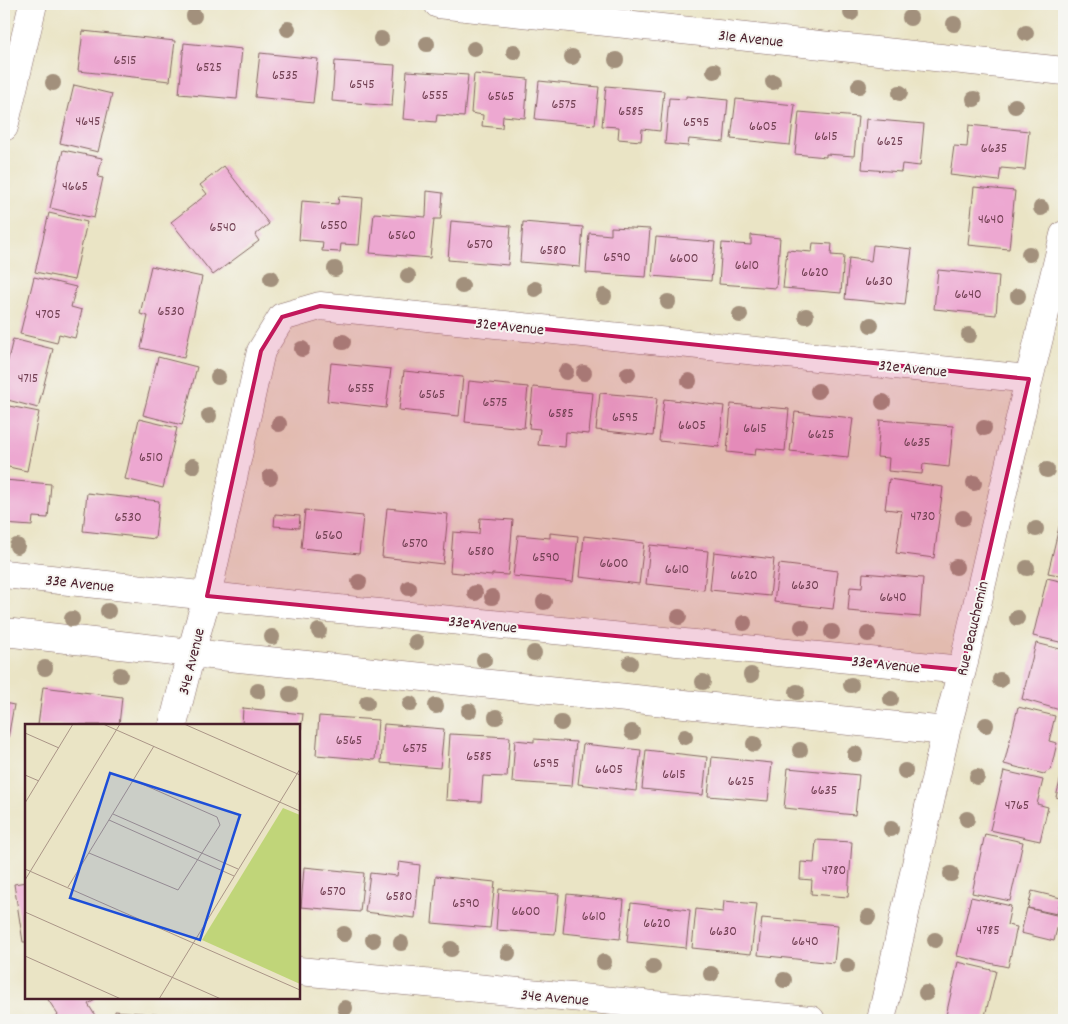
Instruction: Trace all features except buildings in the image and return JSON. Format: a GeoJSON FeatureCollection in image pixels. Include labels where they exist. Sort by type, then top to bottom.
{"type":"FeatureCollection","features":[{"type":"Feature","properties":{"kind":"street"},"geometry":{"type":"LineString","coordinates":[[4,127],[33,4]]}},
{"type":"Feature","properties":{"kind":"street","name":"31e Avenue"},"geometry":{"type":"LineString","coordinates":[[438,4],[1064,71]]}},
{"type":"Feature","properties":{"kind":"street","name":"Rue Beauchemin"},"geometry":{"type":"LineString","coordinates":[[881,1020],[946,731],[1064,235]]}},
{"type":"Feature","properties":{"kind":"street","name":"32e Avenue"},"geometry":{"type":"LineString","coordinates":[[207,596],[261,351],[282,317],[320,306],[1029,379]]}},
{"type":"Feature","properties":{"kind":"street","name":"33e Avenue"},"geometry":{"type":"LineString","coordinates":[[4,574],[207,596],[962,670]]}},
{"type":"Feature","properties":{"kind":"street","name":"34e Avenue"},"geometry":{"type":"LineString","coordinates":[[173,724],[207,596]]}},
{"type":"Feature","properties":{"kind":"street"},"geometry":{"type":"LineString","coordinates":[[4,632],[946,731]]}},
{"type":"Feature","properties":{"kind":"street","name":"34e Avenue"},"geometry":{"type":"LineString","coordinates":[[300,971],[811,1020]]}},
{"type":"Feature","properties":{"kind":"highlighted area"},"geometry":{"type":"Polygon","coordinates":[[[320,306],[1029,379],[962,670],[207,596],[261,351],[282,317],[320,306]]]}}]}
